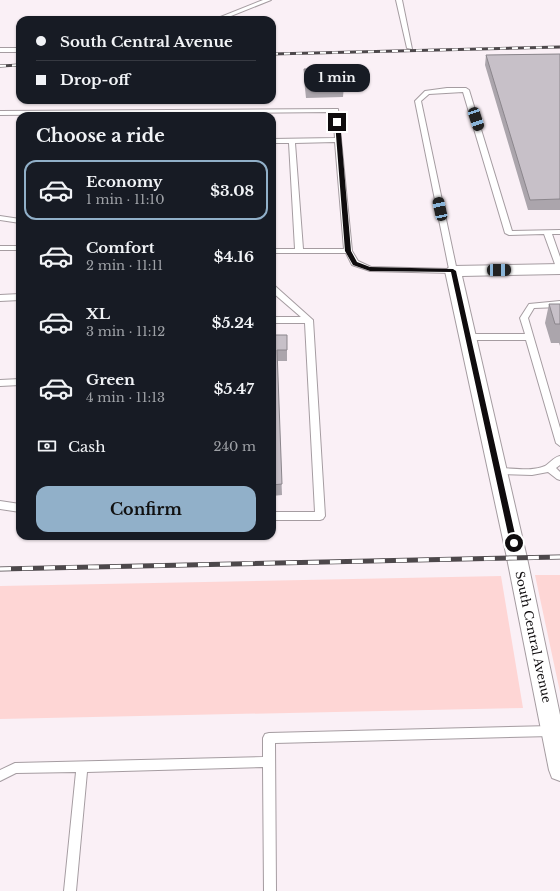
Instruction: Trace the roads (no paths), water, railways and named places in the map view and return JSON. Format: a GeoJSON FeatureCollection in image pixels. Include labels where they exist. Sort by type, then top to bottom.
{"type":"FeatureCollection","features":[{"type":"Feature","properties":{"kind":"street"},"geometry":{"type":"LineString","coordinates":[[453,271],[560,268]]}},
{"type":"Feature","properties":{"kind":"street","name":"South Central Avenue"},"geometry":{"type":"LineString","coordinates":[[453,271],[498,471],[560,770]]}},
{"type":"Feature","properties":{"kind":"lane"},"geometry":{"type":"LineString","coordinates":[[226,16],[268,0]]}},
{"type":"Feature","properties":{"kind":"lane"},"geometry":{"type":"LineString","coordinates":[[399,0],[410,48]]}},
{"type":"Feature","properties":{"kind":"lane"},"geometry":{"type":"LineString","coordinates":[[0,50],[16,50]]}},
{"type":"Feature","properties":{"kind":"lane"},"geometry":{"type":"LineString","coordinates":[[112,112],[336,110],[348,251],[355,263],[370,269],[453,271],[418,101],[427,92],[466,90],[509,233],[560,232]]}},
{"type":"Feature","properties":{"kind":"lane"},"geometry":{"type":"LineString","coordinates":[[0,113],[16,113]]}},
{"type":"Feature","properties":{"kind":"lane"},"geometry":{"type":"LineString","coordinates":[[276,141],[339,140]]}},
{"type":"Feature","properties":{"kind":"lane"},"geometry":{"type":"LineString","coordinates":[[292,141],[299,251]]}},
{"type":"Feature","properties":{"kind":"lane"},"geometry":{"type":"LineString","coordinates":[[0,218],[16,221]]}},
{"type":"Feature","properties":{"kind":"lane"},"geometry":{"type":"LineString","coordinates":[[547,232],[560,268]]}},
{"type":"Feature","properties":{"kind":"lane"},"geometry":{"type":"LineString","coordinates":[[0,248],[16,248]]}},
{"type":"Feature","properties":{"kind":"lane"},"geometry":{"type":"LineString","coordinates":[[276,251],[348,251]]}},
{"type":"Feature","properties":{"kind":"lane"},"geometry":{"type":"LineString","coordinates":[[276,291],[309,320],[320,516],[276,516]]}},
{"type":"Feature","properties":{"kind":"lane"},"geometry":{"type":"LineString","coordinates":[[0,298],[16,298]]}},
{"type":"Feature","properties":{"kind":"lane"},"geometry":{"type":"LineString","coordinates":[[560,304],[532,306],[524,318],[560,443]]}},
{"type":"Feature","properties":{"kind":"lane"},"geometry":{"type":"LineString","coordinates":[[276,320],[309,320]]}},
{"type":"Feature","properties":{"kind":"lane"},"geometry":{"type":"LineString","coordinates":[[469,337],[530,337]]}},
{"type":"Feature","properties":{"kind":"lane"},"geometry":{"type":"LineString","coordinates":[[0,382],[16,382]]}},
{"type":"Feature","properties":{"kind":"lane"},"geometry":{"type":"LineString","coordinates":[[498,471],[537,471],[549,467],[559,461]]}},
{"type":"Feature","properties":{"kind":"lane"},"geometry":{"type":"LineString","coordinates":[[549,467],[560,477]]}},
{"type":"Feature","properties":{"kind":"lane"},"geometry":{"type":"LineString","coordinates":[[0,505],[16,507]]}},
{"type":"Feature","properties":{"kind":"lane"},"geometry":{"type":"LineString","coordinates":[[270,891],[269,738],[552,731]]}},
{"type":"Feature","properties":{"kind":"lane"},"geometry":{"type":"LineString","coordinates":[[0,776],[15,768],[269,762]]}},
{"type":"Feature","properties":{"kind":"lane"},"geometry":{"type":"LineString","coordinates":[[70,891],[82,766]]}},
{"type":"Feature","properties":{"kind":"railway"},"geometry":{"type":"LineString","coordinates":[[276,54],[560,47]]}},
{"type":"Feature","properties":{"kind":"railway"},"geometry":{"type":"LineString","coordinates":[[0,66],[16,65]]}},
{"type":"Feature","properties":{"kind":"railway"},"geometry":{"type":"LineString","coordinates":[[0,569],[560,557]]}}]}
